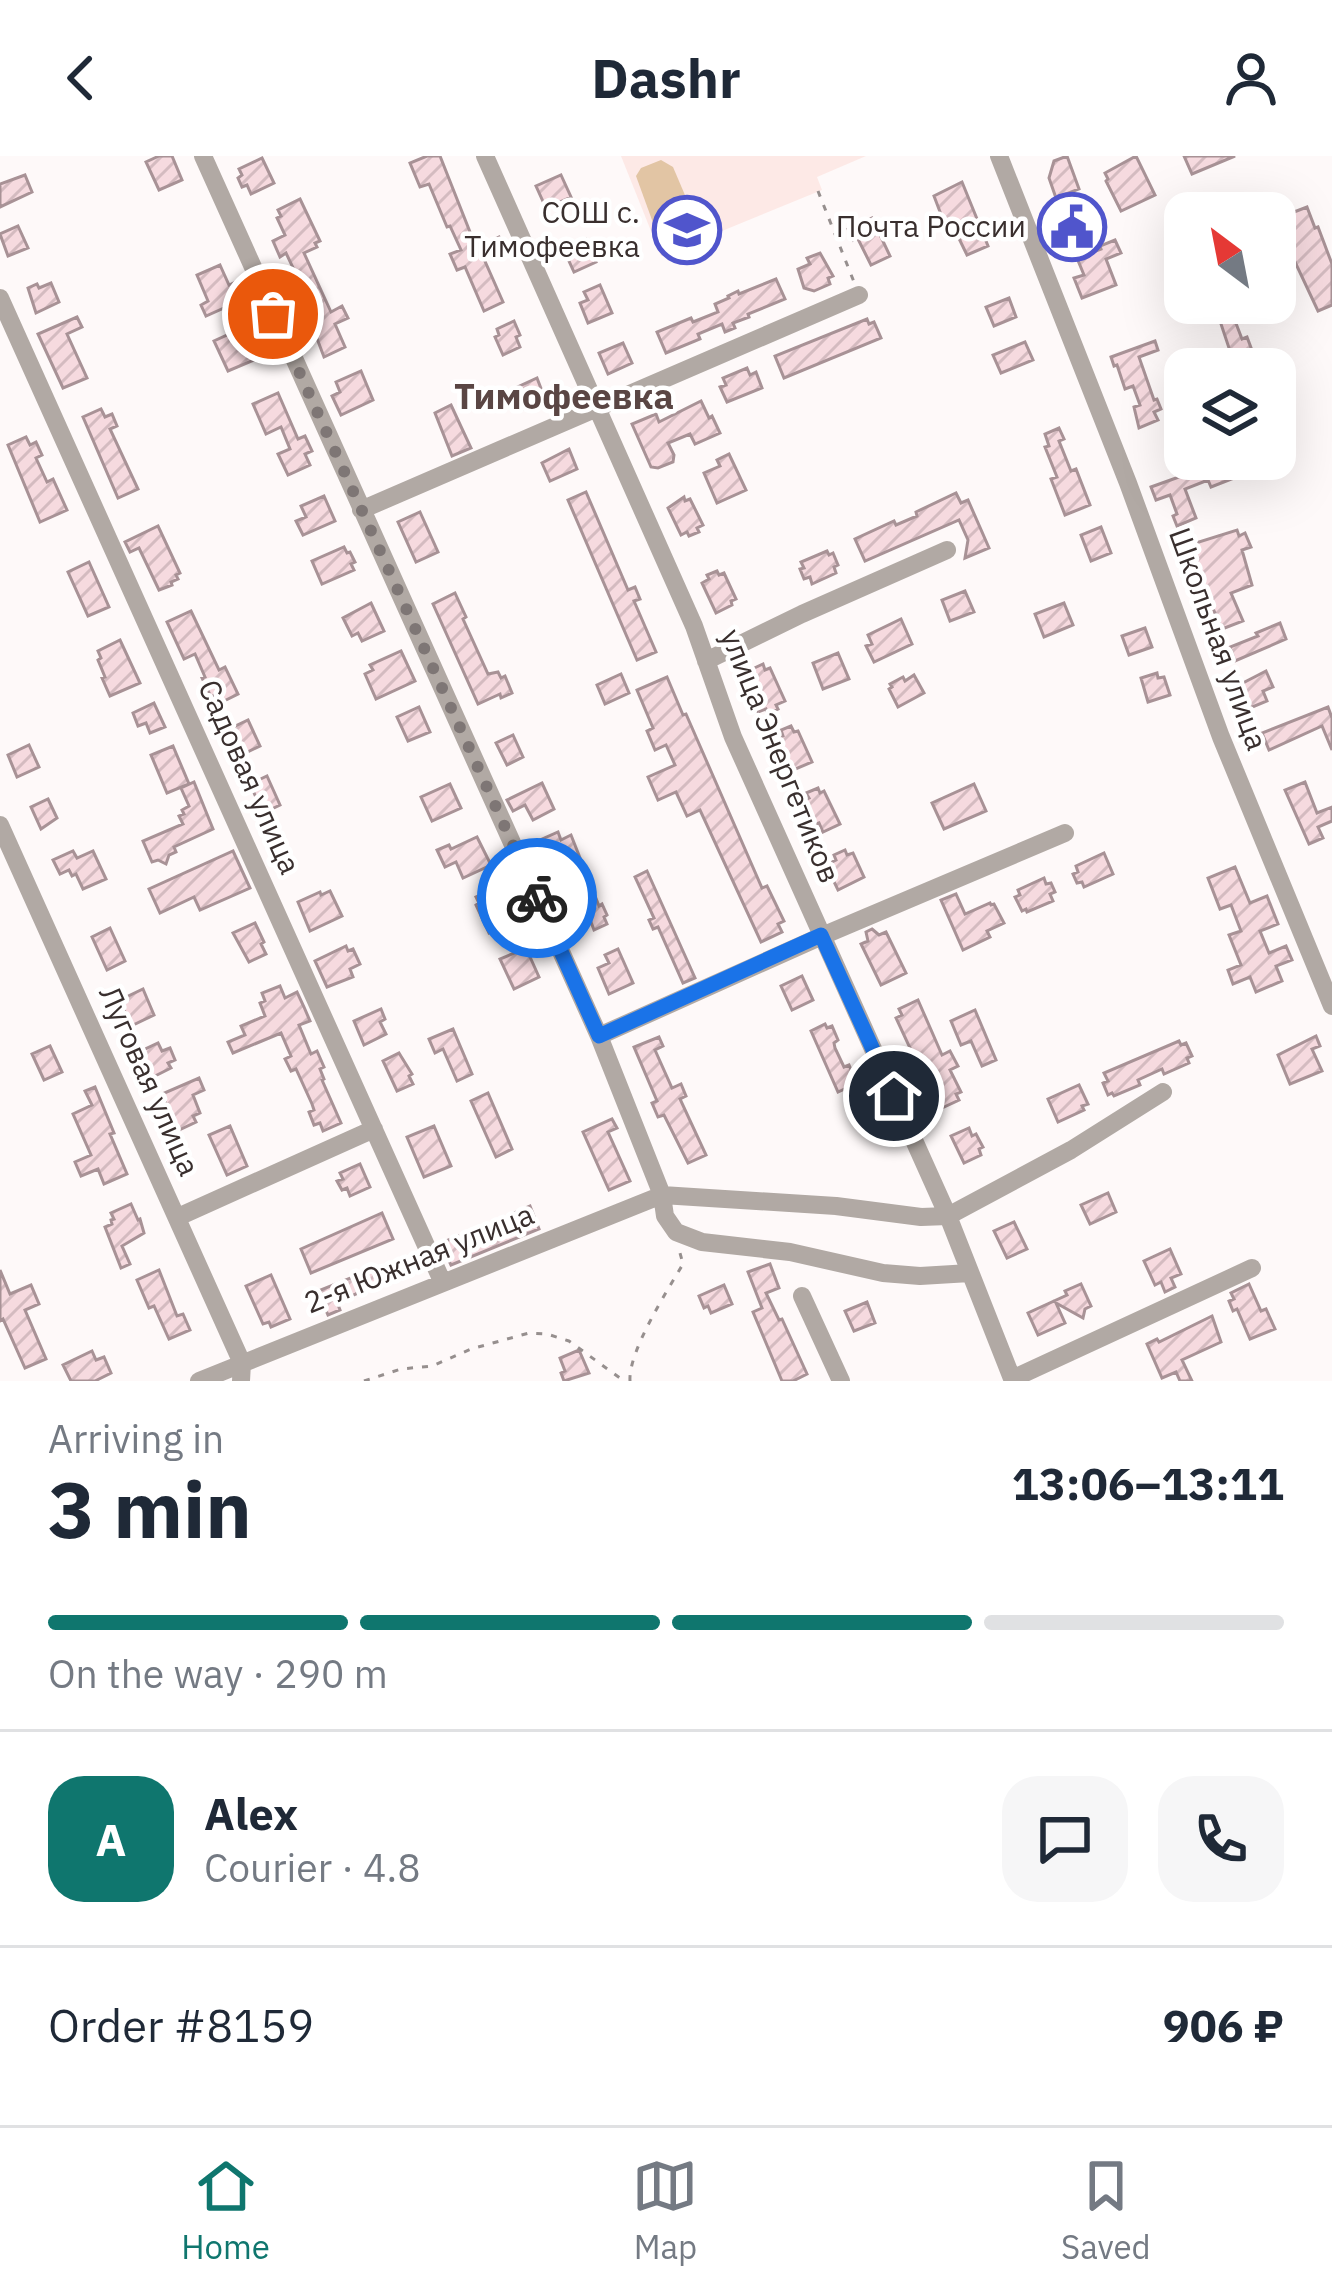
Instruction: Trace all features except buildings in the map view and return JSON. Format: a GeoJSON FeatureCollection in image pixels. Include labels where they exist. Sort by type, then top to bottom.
{"type":"FeatureCollection","features":[{"type":"Feature","properties":{"kind":"street"},"geometry":{"type":"LineString","coordinates":[[203,156],[599,1036],[662,1195],[665,1216],[676,1232],[702,1241],[790,1252],[883,1273],[970,1273]]}},
{"type":"Feature","properties":{"kind":"street","name":"улица Энергетиков"},"geometry":{"type":"LineString","coordinates":[[485,156],[694,626],[733,737],[948,1216],[1012,1380]]}},
{"type":"Feature","properties":{"kind":"street","name":"Школьная улица"},"geometry":{"type":"LineString","coordinates":[[1002,157],[1220,737],[1332,1006]]}},
{"type":"Feature","properties":{"kind":"street"},"geometry":{"type":"LineString","coordinates":[[361,510],[859,295]]}},
{"type":"Feature","properties":{"kind":"street","name":"Садовая улица"},"geometry":{"type":"LineString","coordinates":[[0,298],[442,1281]]}},
{"type":"Feature","properties":{"kind":"street"},"geometry":{"type":"LineString","coordinates":[[706,661],[947,550]]}},
{"type":"Feature","properties":{"kind":"street","name":"Луговая улица"},"geometry":{"type":"LineString","coordinates":[[0,825],[178,1217],[241,1372]]}},
{"type":"Feature","properties":{"kind":"street"},"geometry":{"type":"LineString","coordinates":[[599,1036],[821,935],[1065,833]]}},
{"type":"Feature","properties":{"kind":"street"},"geometry":{"type":"LineString","coordinates":[[662,1195],[948,1216],[1071,1150],[1163,1092]]}},
{"type":"Feature","properties":{"kind":"street"},"geometry":{"type":"LineString","coordinates":[[178,1217],[374,1129]]}},
{"type":"Feature","properties":{"kind":"street","name":"2-я Южная улица"},"geometry":{"type":"LineString","coordinates":[[199,1381],[241,1372],[442,1281],[662,1195]]}},
{"type":"Feature","properties":{"kind":"street"},"geometry":{"type":"LineString","coordinates":[[1012,1380],[1252,1268]]}},
{"type":"Feature","properties":{"kind":"street"},"geometry":{"type":"LineString","coordinates":[[802,1296],[841,1381]]}},
{"type":"Feature","properties":{"kind":"path"},"geometry":{"type":"LineString","coordinates":[[818,191],[859,295]]}},
{"type":"Feature","properties":{"kind":"path"},"geometry":{"type":"LineString","coordinates":[[364,1381],[401,1369],[433,1366],[471,1349],[530,1333],[569,1341],[627,1381],[631,1362],[683,1264],[676,1232]]}},
{"type":"Feature","properties":{"kind":"shaded area","name":"СОШ с. Тимофеевка"},"geometry":{"type":"Polygon","coordinates":[[[621,156],[866,156],[817,177],[822,190],[661,256],[621,156]]]}},
{"type":"Feature","properties":{"kind":"shaded area"},"geometry":{"type":"Polygon","coordinates":[[[661,160],[673,167],[696,221],[692,230],[664,241],[636,176],[641,168],[661,160]]]}},
{"type":"Feature","properties":{"kind":"way so far"},"geometry":{"type":"LineString","coordinates":[[273,314],[537,898]]}},
{"type":"Feature","properties":{"kind":"place","name":"Почта России"},"geometry":{"type":"Point","coordinates":[1072,227]}},
{"type":"Feature","properties":{"kind":"place","name":"СОШ с. Тимофеевка"},"geometry":{"type":"Point","coordinates":[687,230]}},
{"type":"Feature","properties":{"kind":"district","name":"Тимофеевка"},"geometry":{"type":"Point","coordinates":[564,396]}},
{"type":"Feature","properties":{"kind":"route"},"geometry":{"type":"LineString","coordinates":[[537,898],[599,1036],[821,935],[894,1096]]}}]}
